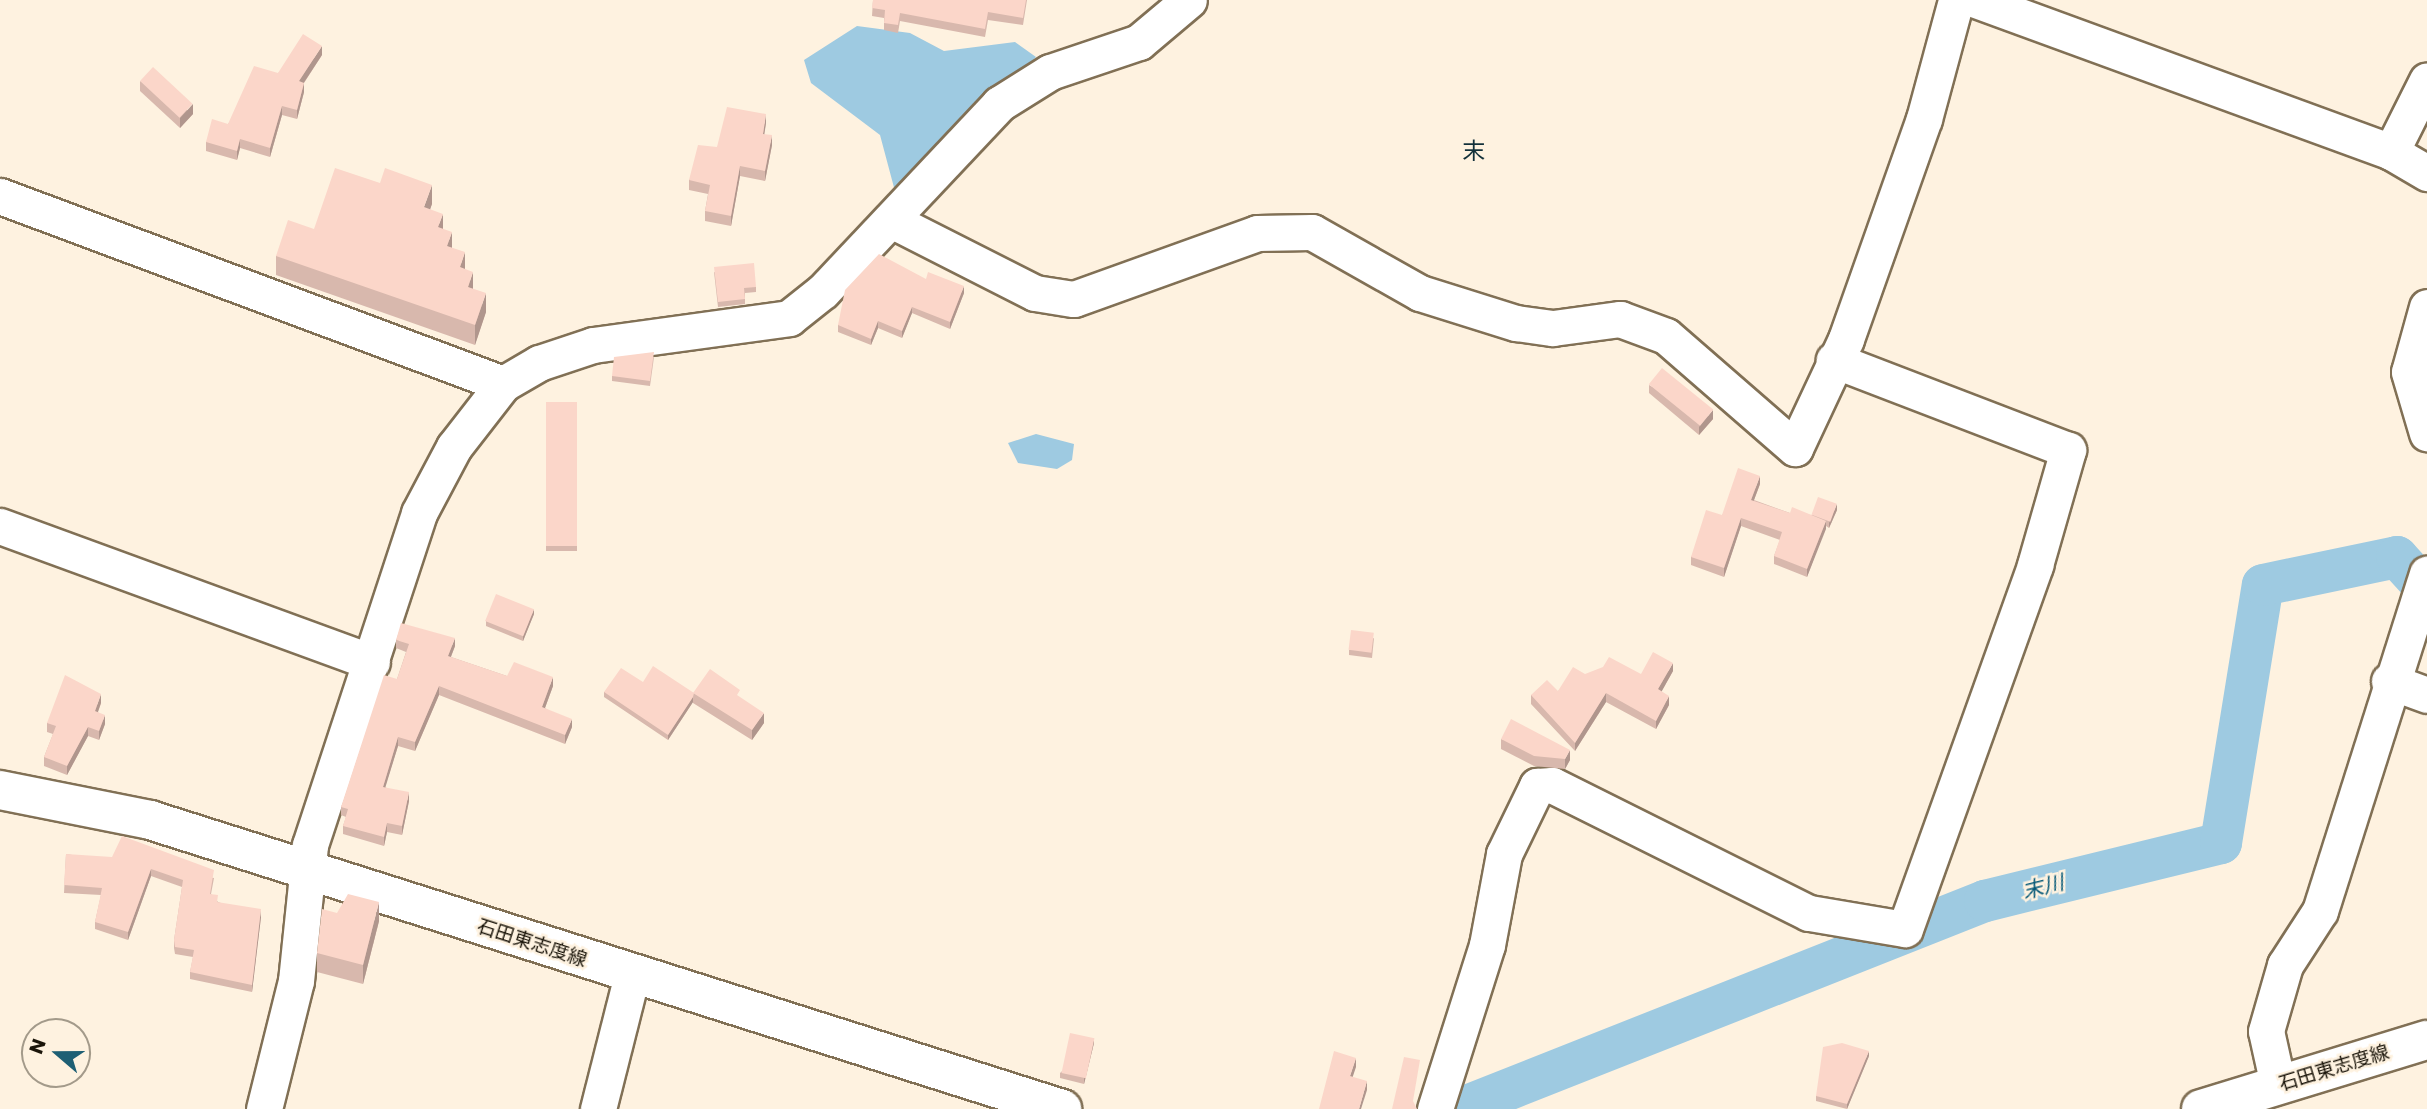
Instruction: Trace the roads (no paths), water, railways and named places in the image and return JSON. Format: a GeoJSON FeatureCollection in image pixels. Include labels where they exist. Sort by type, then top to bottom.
{"type":"FeatureCollection","features":[{"type":"Feature","properties":{"kind":"main road","name":"石田東志度線"},"geometry":{"type":"LineString","coordinates":[[0,790],[150,820],[632,975],[1062,1109]]}},
{"type":"Feature","properties":{"kind":"main road","name":"石田東志度線"},"geometry":{"type":"LineString","coordinates":[[2201,1109],[2427,1040]]}},
{"type":"Feature","properties":{"kind":"street"},"geometry":{"type":"LineString","coordinates":[[264,1109],[296,981],[306,871],[419,513],[454,447],[503,384],[539,363],[593,345],[789,318],[891,220],[1015,92],[1050,72],[1139,42],[1189,0]]}},
{"type":"Feature","properties":{"kind":"street"},"geometry":{"type":"LineString","coordinates":[[891,220],[1035,293],[1073,299],[1257,233],[1312,232],[1420,293],[1516,323],[1553,328],[1620,319],[1667,336],[1795,447],[1834,360],[1924,119],[1956,0]]}},
{"type":"Feature","properties":{"kind":"street"},"geometry":{"type":"LineString","coordinates":[[1976,0],[2391,152],[2427,173]]}},
{"type":"Feature","properties":{"kind":"street"},"geometry":{"type":"LineString","coordinates":[[2391,152],[2427,80]]}},
{"type":"Feature","properties":{"kind":"street"},"geometry":{"type":"LineString","coordinates":[[0,196],[503,384]]}},
{"type":"Feature","properties":{"kind":"street"},"geometry":{"type":"LineString","coordinates":[[2427,307],[2409,372],[2427,433]]}},
{"type":"Feature","properties":{"kind":"street"},"geometry":{"type":"LineString","coordinates":[[1435,1109],[1487,945],[1504,854],[1537,786],[1552,785],[1809,913],[1905,929],[2035,565],[2068,450],[1834,360]]}},
{"type":"Feature","properties":{"kind":"street"},"geometry":{"type":"LineString","coordinates":[[0,526],[372,662]]}},
{"type":"Feature","properties":{"kind":"street"},"geometry":{"type":"LineString","coordinates":[[2278,1085],[2266,1031],[2285,964],[2320,911],[2389,681],[2427,574]]}},
{"type":"Feature","properties":{"kind":"street"},"geometry":{"type":"LineString","coordinates":[[2389,681],[2427,695]]}},
{"type":"Feature","properties":{"kind":"street"},"geometry":{"type":"LineString","coordinates":[[598,1109],[632,975]]}},
{"type":"Feature","properties":{"kind":"water"},"geometry":{"type":"Polygon","coordinates":[[[857,26],[910,33],[944,51],[1015,42],[1036,57],[900,210],[880,135],[811,83],[804,60],[857,26]]]}},
{"type":"Feature","properties":{"kind":"water"},"geometry":{"type":"Polygon","coordinates":[[[1036,434],[1074,444],[1072,460],[1057,469],[1018,463],[1008,443],[1036,434]]]}},
{"type":"Feature","properties":{"kind":"waterway","name":"末川"},"geometry":{"type":"LineString","coordinates":[[1459,1109],[1985,901],[2221,843],[2263,585],[2397,557],[2427,590]]}},
{"type":"Feature","properties":{"kind":"district","name":"末"},"geometry":{"type":"Point","coordinates":[1474,151]}}]}
